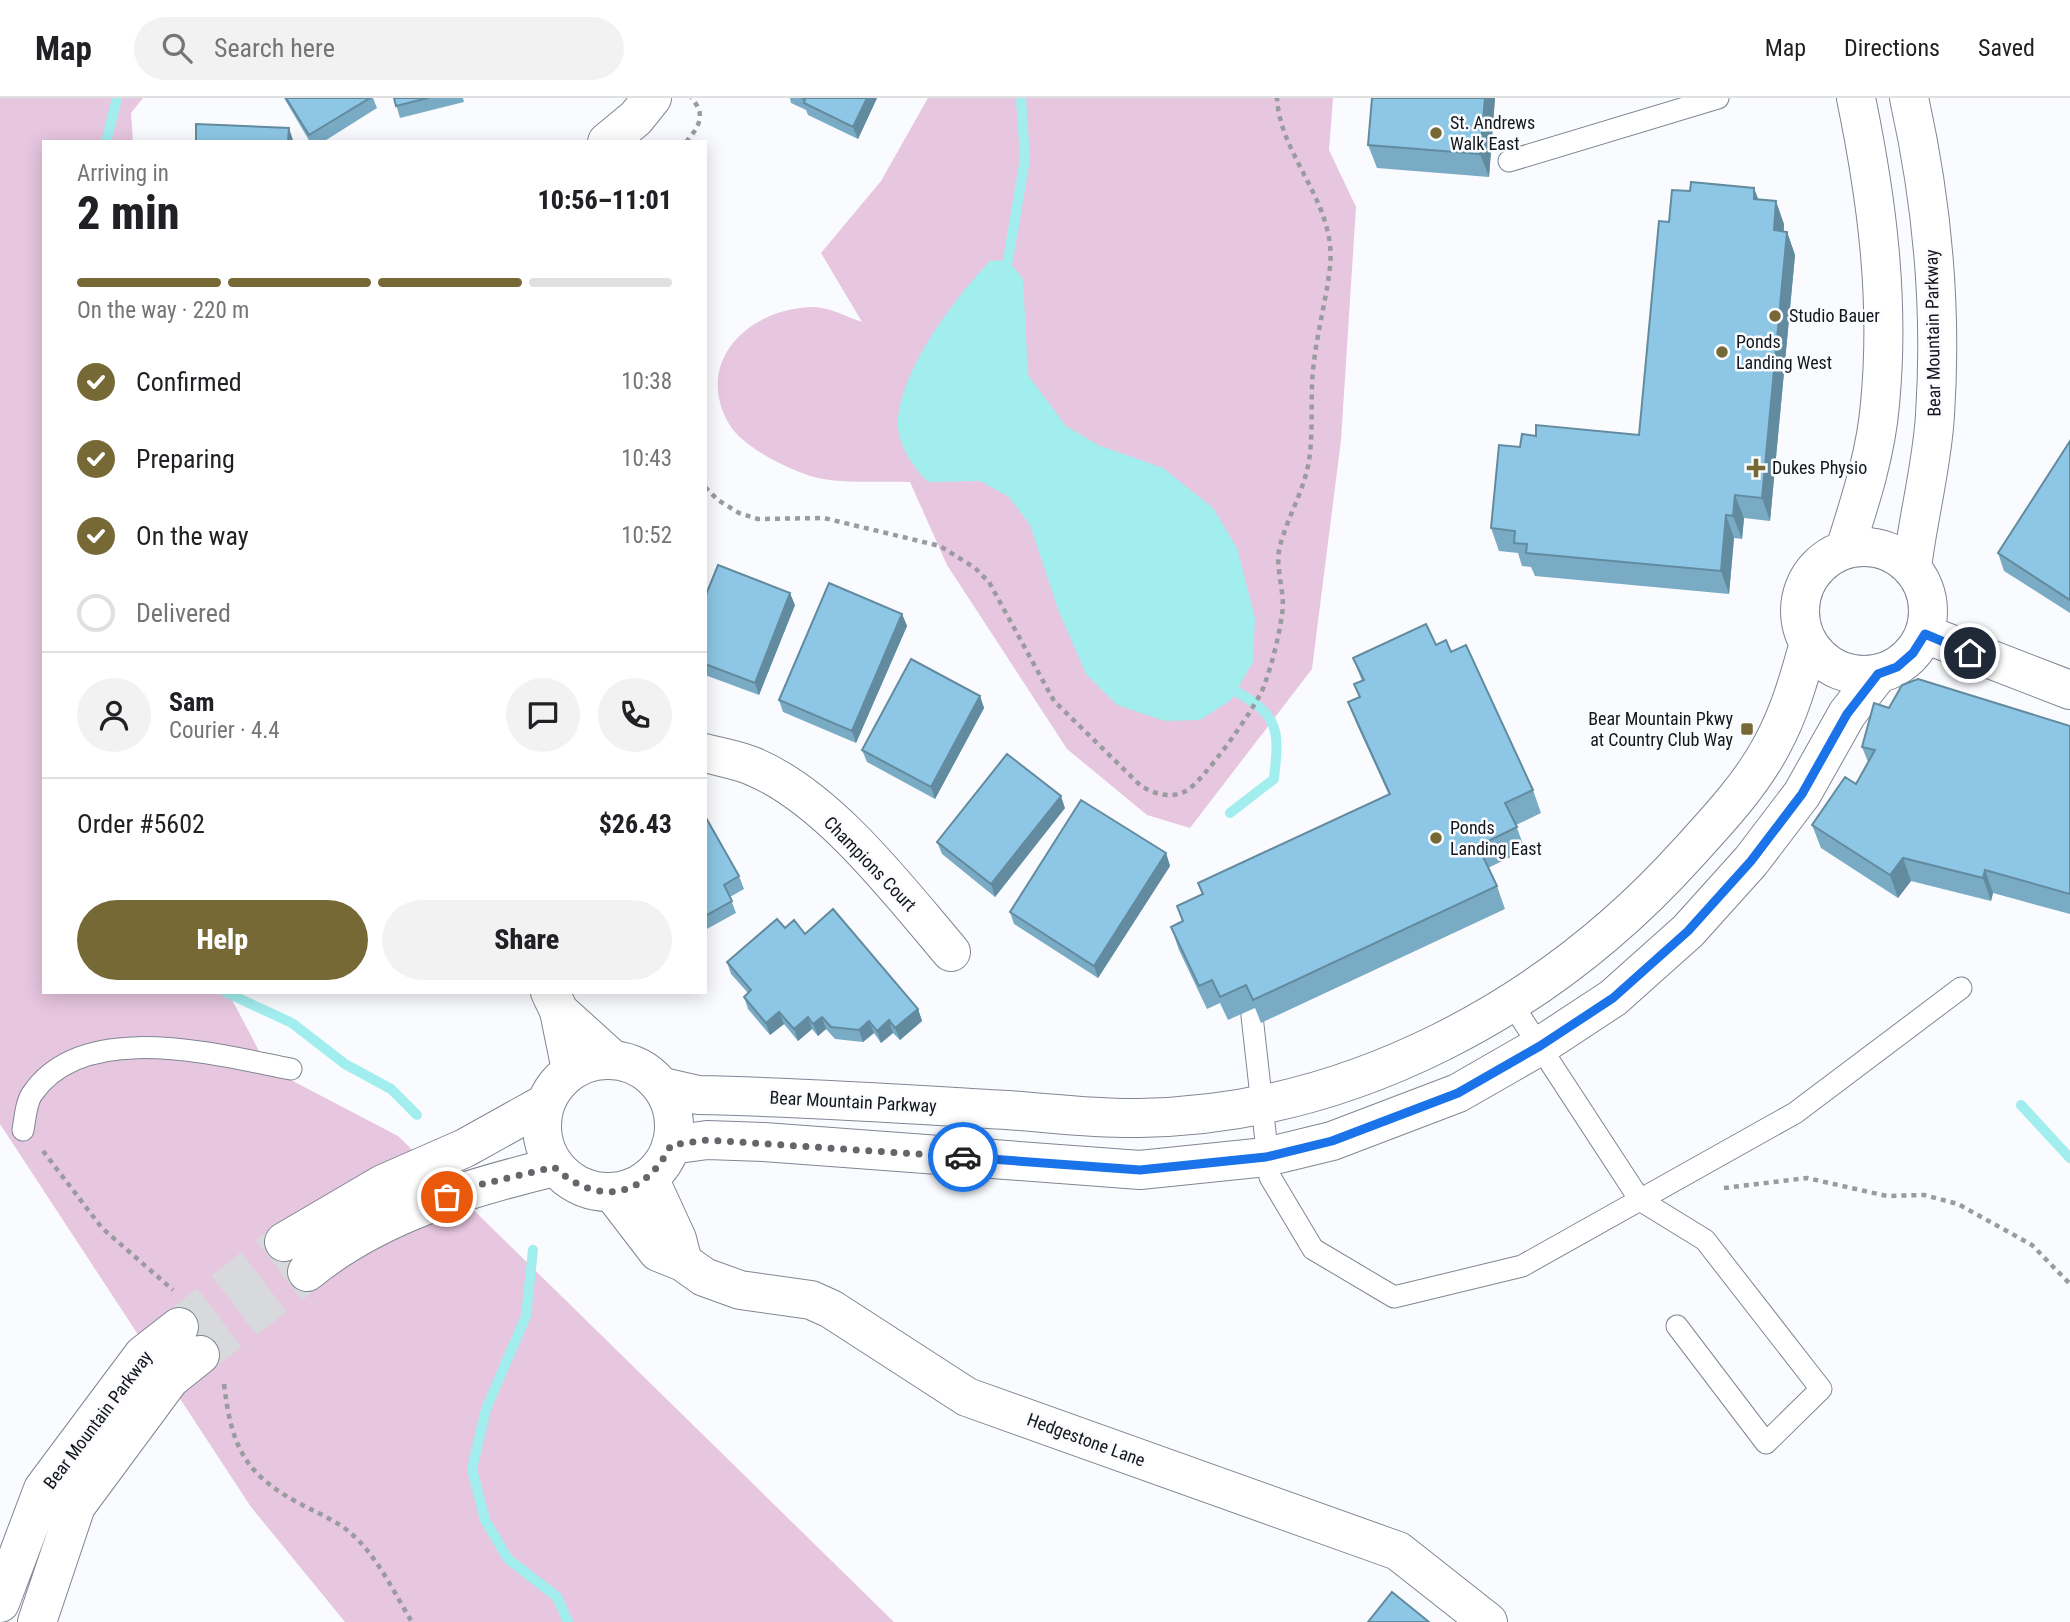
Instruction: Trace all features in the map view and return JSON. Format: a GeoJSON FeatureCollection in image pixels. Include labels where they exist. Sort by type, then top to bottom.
{"type":"FeatureCollection","features":[{"type":"Feature","properties":{"kind":"street"},"geometry":{"type":"LineString","coordinates":[[609,140],[636,118],[652,98]]}},
{"type":"Feature","properties":{"kind":"street"},"geometry":{"type":"LineString","coordinates":[[1845,549],[1862,498],[1880,406],[1883,331],[1882,255],[1872,178],[1856,98]]}},
{"type":"Feature","properties":{"kind":"street","name":"Bear Mountain Parkway"},"geometry":{"type":"LineString","coordinates":[[1909,98],[1924,165],[1933,251],[1936,340],[1935,417],[1912,568]]}},
{"type":"Feature","properties":{"kind":"street"},"geometry":{"type":"LineString","coordinates":[[1870,546],[1893,553],[1912,568],[1924,588],[1928,611],[1925,634],[1913,653],[1897,667],[1878,674],[1851,675],[1827,665],[1808,646],[1799,617],[1803,588],[1819,563],[1845,549],[1870,546]]}},
{"type":"Feature","properties":{"kind":"street"},"geometry":{"type":"LineString","coordinates":[[1925,634],[2070,690]]}},
{"type":"Feature","properties":{"kind":"street","name":"Bear Mountain Parkway"},"geometry":{"type":"LineString","coordinates":[[663,1087],[698,1095],[1140,1118],[1260,1106],[1316,1094],[1423,1051],[1512,1003],[1578,958],[1645,901],[1723,815],[1772,745],[1797,686],[1808,646]]}},
{"type":"Feature","properties":{"kind":"street"},"geometry":{"type":"LineString","coordinates":[[671,1145],[708,1140],[765,1142],[1140,1170],[1266,1157],[1332,1141],[1458,1093],[1540,1046],[1613,998],[1688,931],[1751,861],[1802,794],[1847,714],[1878,674]]}},
{"type":"Feature","properties":{"kind":"street","name":"Champions Court"},"geometry":{"type":"LineString","coordinates":[[707,754],[752,766],[795,792],[838,826],[951,952]]}},
{"type":"Feature","properties":{"kind":"street"},"geometry":{"type":"LineString","coordinates":[[555,1002],[612,1059]]}},
{"type":"Feature","properties":{"kind":"street"},"geometry":{"type":"LineString","coordinates":[[555,1002],[570,1070]]}},
{"type":"Feature","properties":{"kind":"street"},"geometry":{"type":"LineString","coordinates":[[612,1059],[632,1063],[649,1073],[663,1087],[671,1105],[674,1125],[671,1145],[663,1163],[649,1178],[632,1188],[612,1192],[580,1186],[554,1167],[544,1147],[541,1126],[544,1104],[554,1085],[570,1070],[590,1061],[612,1059]]}},
{"type":"Feature","properties":{"kind":"street"},"geometry":{"type":"LineString","coordinates":[[284,1242],[383,1184],[465,1148],[544,1104]]}},
{"type":"Feature","properties":{"kind":"street"},"geometry":{"type":"LineString","coordinates":[[307,1272],[322,1259],[400,1216],[470,1187],[554,1167]]}},
{"type":"Feature","properties":{"kind":"street"},"geometry":{"type":"LineString","coordinates":[[649,1178],[677,1239],[683,1262]]}},
{"type":"Feature","properties":{"kind":"street","name":"Hedgestone Lane"},"geometry":{"type":"LineString","coordinates":[[612,1192],[658,1252],[683,1262],[704,1277],[740,1290],[811,1300],[831,1308],[967,1397],[1398,1551],[1488,1622]]}},
{"type":"Feature","properties":{"kind":"street","name":"Bear Mountain Parkway"},"geometry":{"type":"LineString","coordinates":[[0,1603],[43,1489],[144,1355],[196,1341]]}},
{"type":"Feature","properties":{"kind":"street","name":"Bear Mountain Parkway"},"geometry":{"type":"LineString","coordinates":[[37,1622],[76,1506],[196,1341]]}},
{"type":"Feature","properties":{"kind":"lane"},"geometry":{"type":"LineString","coordinates":[[1509,161],[1718,98]]}},
{"type":"Feature","properties":{"kind":"lane"},"geometry":{"type":"LineString","coordinates":[[1252,1016],[1270,1177],[1314,1249],[1394,1297],[1522,1266],[1795,1113],[1961,988]]}},
{"type":"Feature","properties":{"kind":"lane"},"geometry":{"type":"LineString","coordinates":[[1512,1003],[1640,1200],[1705,1240],[1821,1389],[1766,1443],[1676,1326]]}},
{"type":"Feature","properties":{"kind":"lane"},"geometry":{"type":"LineString","coordinates":[[23,1130],[30,1096],[54,1069],[78,1056],[105,1050],[169,1049],[291,1069]]}},
{"type":"Feature","properties":{"kind":"path"},"geometry":{"type":"LineString","coordinates":[[688,140],[700,126],[701,116],[691,98]]}},
{"type":"Feature","properties":{"kind":"path"},"geometry":{"type":"LineString","coordinates":[[707,489],[728,506],[758,519],[824,518],[940,546],[975,568],[989,582],[1054,701],[1141,786],[1153,793],[1170,796],[1188,790],[1253,711],[1264,686],[1283,612],[1278,565],[1280,547],[1308,466],[1313,370],[1330,266],[1331,242],[1312,185],[1285,133],[1276,98]]}},
{"type":"Feature","properties":{"kind":"path"},"geometry":{"type":"LineString","coordinates":[[23,1130],[58,1167],[103,1228],[196,1341],[229,1426],[250,1465],[275,1489],[347,1531],[364,1547],[412,1622]]}},
{"type":"Feature","properties":{"kind":"path"},"geometry":{"type":"LineString","coordinates":[[1716,1190],[1753,1182],[1807,1178],[1887,1196],[1924,1195],[1958,1205],[1996,1222],[2032,1245],[2070,1284]]}},
{"type":"Feature","properties":{"kind":"shaded area"},"geometry":{"type":"Polygon","coordinates":[[[0,98],[143,98],[131,113],[133,140],[42,140],[42,994],[229,994],[268,1068],[398,1136],[894,1622],[345,1622],[251,1507],[0,1124],[0,98]]]}},
{"type":"Feature","properties":{"kind":"shaded area"},"geometry":{"type":"Polygon","coordinates":[[[928,98],[1333,98],[1329,150],[1356,207],[1341,440],[1312,669],[1190,828],[1147,815],[1067,749],[947,565],[910,482],[836,481],[792,469],[755,449],[735,433],[720,401],[718,379],[723,360],[733,343],[748,328],[767,317],[788,310],[817,307],[862,322],[821,253],[881,181],[928,98]]]}},
{"type":"Feature","properties":{"kind":"water"},"geometry":{"type":"Polygon","coordinates":[[[1008,260],[1023,279],[1028,375],[1066,426],[1098,445],[1163,468],[1213,508],[1237,548],[1255,618],[1253,662],[1231,700],[1200,720],[1165,721],[1117,705],[1086,674],[1059,612],[1030,525],[1009,497],[980,481],[928,482],[904,450],[898,431],[899,411],[904,392],[922,351],[948,311],[990,261],[1008,260]]]}},
{"type":"Feature","properties":{"kind":"building"},"geometry":{"type":"Polygon","coordinates":[[[286,98],[370,98],[309,135],[286,98]]]}},
{"type":"Feature","properties":{"kind":"building"},"geometry":{"type":"Polygon","coordinates":[[[394,98],[428,98],[396,106],[394,98]]]}},
{"type":"Feature","properties":{"kind":"building"},"geometry":{"type":"Polygon","coordinates":[[[802,98],[867,98],[853,127],[804,103],[802,98]]]}},
{"type":"Feature","properties":{"kind":"building","name":"St. Andrews Walk East"},"geometry":{"type":"Polygon","coordinates":[[[1372,98],[1485,98],[1480,154],[1368,145],[1372,98]]]}},
{"type":"Feature","properties":{"kind":"building"},"geometry":{"type":"Polygon","coordinates":[[[196,124],[289,128],[288,140],[196,140],[196,124]]]}},
{"type":"Feature","properties":{"kind":"building","name":"Ponds Landing West"},"geometry":{"type":"Polygon","coordinates":[[[1691,182],[1754,188],[1754,199],[1776,201],[1774,230],[1787,232],[1762,498],[1735,495],[1733,516],[1726,515],[1721,571],[1526,553],[1527,544],[1514,543],[1515,531],[1491,528],[1499,445],[1520,447],[1522,434],[1536,436],[1536,425],[1639,435],[1659,221],[1669,222],[1672,190],[1690,191],[1691,182]]]}},
{"type":"Feature","properties":{"kind":"building"},"geometry":{"type":"Polygon","coordinates":[[[2070,441],[2070,600],[1998,553],[2070,441]]]}},
{"type":"Feature","properties":{"kind":"building"},"geometry":{"type":"Polygon","coordinates":[[[718,565],[790,593],[755,683],[707,665],[707,592],[718,565]]]}},
{"type":"Feature","properties":{"kind":"building"},"geometry":{"type":"Polygon","coordinates":[[[829,583],[902,614],[852,731],[779,700],[829,583]]]}},
{"type":"Feature","properties":{"kind":"building","name":"Ponds Landing East"},"geometry":{"type":"Polygon","coordinates":[[[1426,624],[1436,645],[1446,640],[1451,652],[1466,645],[1533,790],[1505,803],[1517,827],[1478,846],[1497,886],[1253,1000],[1246,985],[1220,997],[1212,980],[1199,986],[1171,927],[1183,921],[1177,906],[1203,894],[1198,883],[1390,794],[1348,702],[1360,697],[1354,684],[1364,680],[1353,658],[1426,624]]]}},
{"type":"Feature","properties":{"kind":"building"},"geometry":{"type":"Polygon","coordinates":[[[911,659],[980,696],[931,787],[862,750],[911,659]]]}},
{"type":"Feature","properties":{"kind":"building"},"geometry":{"type":"Polygon","coordinates":[[[1918,679],[2070,726],[2070,894],[1985,870],[1983,878],[1903,858],[1890,875],[1812,825],[1845,777],[1856,784],[1875,750],[1862,747],[1874,703],[1889,708],[1902,685],[1918,679]]]}},
{"type":"Feature","properties":{"kind":"building"},"geometry":{"type":"Polygon","coordinates":[[[1007,754],[1061,796],[991,884],[937,842],[1007,754]]]}},
{"type":"Feature","properties":{"kind":"building"},"geometry":{"type":"Polygon","coordinates":[[[1081,800],[1166,853],[1094,966],[1010,912],[1081,800]]]}},
{"type":"Feature","properties":{"kind":"building"},"geometry":{"type":"Polygon","coordinates":[[[707,820],[739,876],[724,885],[732,901],[707,915],[707,820]]]}},
{"type":"Feature","properties":{"kind":"building"},"geometry":{"type":"Polygon","coordinates":[[[833,909],[918,1009],[895,1028],[889,1020],[877,1031],[869,1021],[859,1030],[831,1027],[822,1017],[813,1024],[808,1017],[794,1029],[779,1012],[766,1023],[744,997],[751,990],[727,962],[777,919],[785,928],[794,920],[805,934],[833,909]]]}},
{"type":"Feature","properties":{"kind":"building"},"geometry":{"type":"Polygon","coordinates":[[[1392,1592],[1429,1622],[1368,1622],[1392,1592]]]}},
{"type":"Feature","properties":{"kind":"waterway"},"geometry":{"type":"LineString","coordinates":[[106,140],[117,98]]}},
{"type":"Feature","properties":{"kind":"waterway"},"geometry":{"type":"LineString","coordinates":[[1008,260],[1025,159],[1021,98]]}},
{"type":"Feature","properties":{"kind":"waterway"},"geometry":{"type":"LineString","coordinates":[[1230,813],[1274,779],[1276,749],[1274,727],[1269,717],[1235,691]]}},
{"type":"Feature","properties":{"kind":"waterway"},"geometry":{"type":"LineString","coordinates":[[229,994],[292,1023],[345,1064],[391,1089],[417,1115]]}},
{"type":"Feature","properties":{"kind":"waterway"},"geometry":{"type":"LineString","coordinates":[[2021,1105],[2070,1158]]}},
{"type":"Feature","properties":{"kind":"waterway"},"geometry":{"type":"LineString","coordinates":[[533,1250],[526,1316],[486,1409],[472,1469],[485,1520],[508,1559],[557,1597],[568,1622]]}},
{"type":"Feature","properties":{"kind":"tunnel"},"geometry":{"type":"LineString","coordinates":[[179,1327],[284,1242]]}},
{"type":"Feature","properties":{"kind":"tunnel"},"geometry":{"type":"LineString","coordinates":[[200,1355],[307,1272]]}},
{"type":"Feature","properties":{"kind":"way so far"},"geometry":{"type":"LineString","coordinates":[[447,1197],[470,1187],[554,1167],[570,1182],[590,1191],[612,1192],[632,1188],[649,1178],[663,1163],[671,1145],[708,1140],[963,1157]]}},
{"type":"Feature","properties":{"kind":"place","name":"St. Andrews Walk East"},"geometry":{"type":"Point","coordinates":[1436,133]}},
{"type":"Feature","properties":{"kind":"place","name":"Studio Bauer"},"geometry":{"type":"Point","coordinates":[1775,316]}},
{"type":"Feature","properties":{"kind":"place","name":"Ponds Landing West"},"geometry":{"type":"Point","coordinates":[1722,352]}},
{"type":"Feature","properties":{"kind":"place","name":"Dukes Physio"},"geometry":{"type":"Point","coordinates":[1756,468]}},
{"type":"Feature","properties":{"kind":"place","name":"Bear Mountain Pkwy at Country Club Way"},"geometry":{"type":"Point","coordinates":[1747,729]}},
{"type":"Feature","properties":{"kind":"place","name":"Ponds Landing East"},"geometry":{"type":"Point","coordinates":[1436,838]}},
{"type":"Feature","properties":{"kind":"route"},"geometry":{"type":"LineString","coordinates":[[963,1157],[1140,1170],[1266,1157],[1332,1141],[1458,1093],[1540,1046],[1613,998],[1688,931],[1751,861],[1802,794],[1847,714],[1878,674],[1897,667],[1913,653],[1925,634],[1970,653]]}}]}
